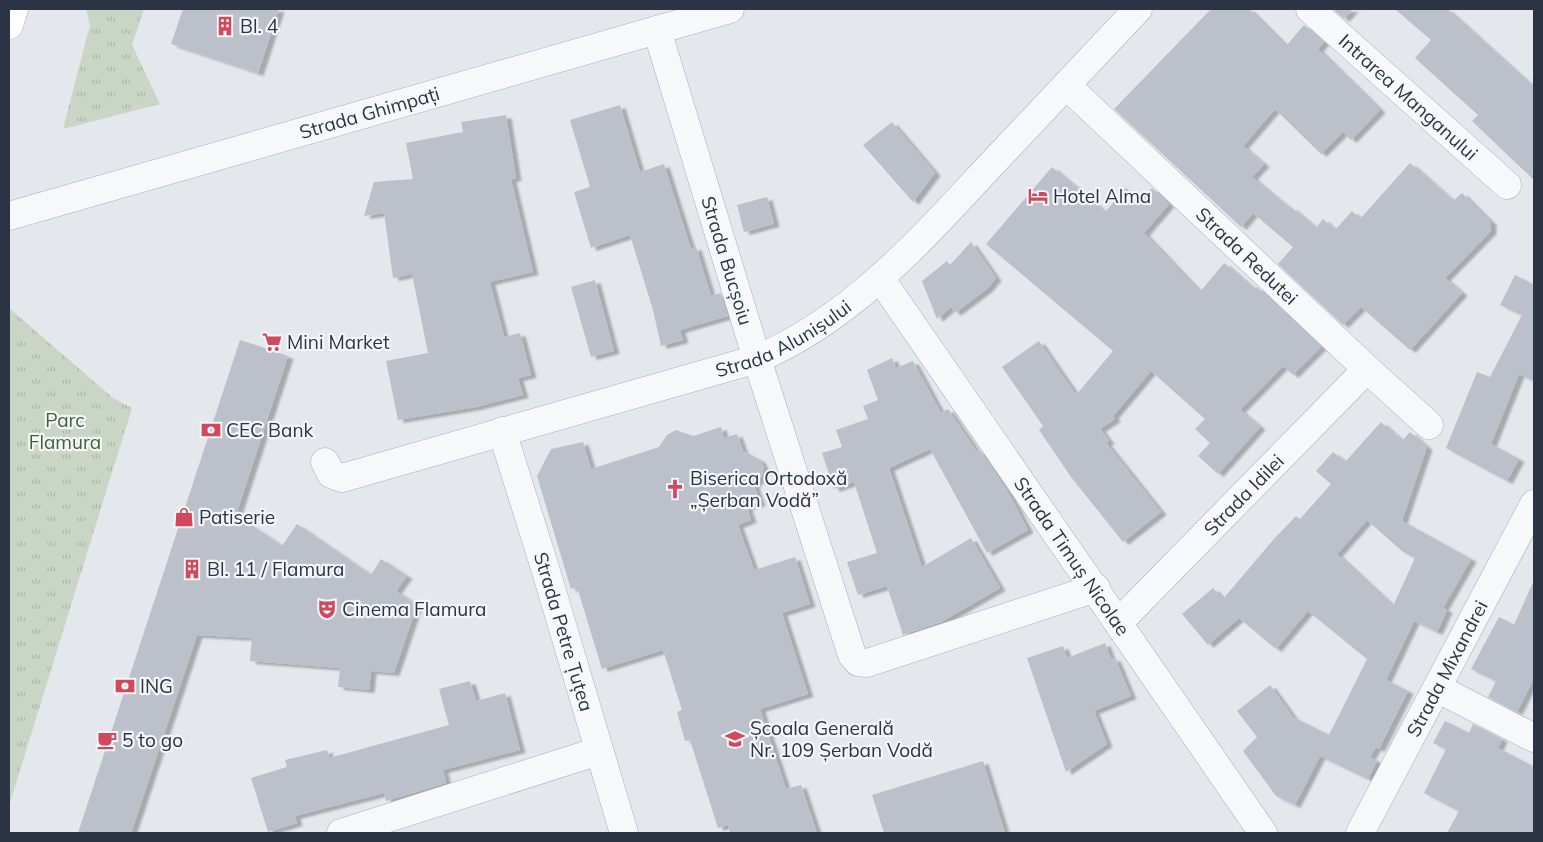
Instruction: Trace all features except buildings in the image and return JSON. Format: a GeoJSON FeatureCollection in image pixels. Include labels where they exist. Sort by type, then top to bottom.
{"type":"FeatureCollection","features":[{"type":"Feature","properties":{"kind":"main road"},"geometry":{"type":"LineString","coordinates":[[9,25],[14,9]]}},
{"type":"Feature","properties":{"kind":"street","name":"Strada Ghimpați"},"geometry":{"type":"LineString","coordinates":[[9,216],[730,9]]}},
{"type":"Feature","properties":{"kind":"street","name":"Strada Alunișului"},"geometry":{"type":"LineString","coordinates":[[325,462],[331,474],[342,478],[757,359],[803,336],[880,278],[911,251],[1138,9]]}},
{"type":"Feature","properties":{"kind":"street","name":"Intrarea Manganului"},"geometry":{"type":"LineString","coordinates":[[1310,9],[1506,185]]}},
{"type":"Feature","properties":{"kind":"street","name":"Strada Bucșoiu"},"geometry":{"type":"LineString","coordinates":[[657,30],[757,359],[852,655],[858,662],[867,663],[1096,588]]}},
{"type":"Feature","properties":{"kind":"street","name":"Strada Redutei"},"geometry":{"type":"LineString","coordinates":[[1066,85],[1367,369],[1429,425]]}},
{"type":"Feature","properties":{"kind":"street","name":"Strada Timuș Nicolae"},"geometry":{"type":"LineString","coordinates":[[880,278],[1096,588],[1263,833]]}},
{"type":"Feature","properties":{"kind":"street","name":"Strada Idilei"},"geometry":{"type":"LineString","coordinates":[[1119,622],[1367,369]]}},
{"type":"Feature","properties":{"kind":"street","name":"Strada Petre Țuțea"},"geometry":{"type":"LineString","coordinates":[[502,431],[624,833]]}},
{"type":"Feature","properties":{"kind":"street","name":"Strada Mixandrei"},"geometry":{"type":"LineString","coordinates":[[1360,833],[1534,504]]}},
{"type":"Feature","properties":{"kind":"street"},"geometry":{"type":"LineString","coordinates":[[1436,688],[1534,738]]}},
{"type":"Feature","properties":{"kind":"street"},"geometry":{"type":"LineString","coordinates":[[341,833],[598,751]]}},
{"type":"Feature","properties":{"kind":"green space"},"geometry":{"type":"Polygon","coordinates":[[[86,9],[144,9],[132,45],[160,104],[63,129],[90,25],[86,9]]]}},
{"type":"Feature","properties":{"kind":"green space","name":"Parc Flamura"},"geometry":{"type":"Polygon","coordinates":[[[9,308],[113,398],[132,408],[9,806],[9,308]]]}},
{"type":"Feature","properties":{"kind":"place","name":"Bl. 4"},"geometry":{"type":"Point","coordinates":[225,26]}},
{"type":"Feature","properties":{"kind":"place","name":"Hotel Alma"},"geometry":{"type":"Point","coordinates":[1038,196]}},
{"type":"Feature","properties":{"kind":"place","name":"Mini Market"},"geometry":{"type":"Point","coordinates":[272,342]}},
{"type":"Feature","properties":{"kind":"place","name":"CEC Bank"},"geometry":{"type":"Point","coordinates":[211,430]}},
{"type":"Feature","properties":{"kind":"place","name":"Biserica Ortodoxă „Șerban Vodă”"},"geometry":{"type":"Point","coordinates":[675,489]}},
{"type":"Feature","properties":{"kind":"place","name":"Patiserie"},"geometry":{"type":"Point","coordinates":[184,517]}},
{"type":"Feature","properties":{"kind":"place","name":"Bl. 11 / Flamura"},"geometry":{"type":"Point","coordinates":[192,569]}},
{"type":"Feature","properties":{"kind":"place","name":"Cinema Flamura"},"geometry":{"type":"Point","coordinates":[327,609]}},
{"type":"Feature","properties":{"kind":"place","name":"ING"},"geometry":{"type":"Point","coordinates":[125,686]}},
{"type":"Feature","properties":{"kind":"place","name":"Școala Generală Nr. 109 Șerban Vodă"},"geometry":{"type":"Point","coordinates":[735,739]}},
{"type":"Feature","properties":{"kind":"place","name":"5 to go"},"geometry":{"type":"Point","coordinates":[107,740]}}]}
